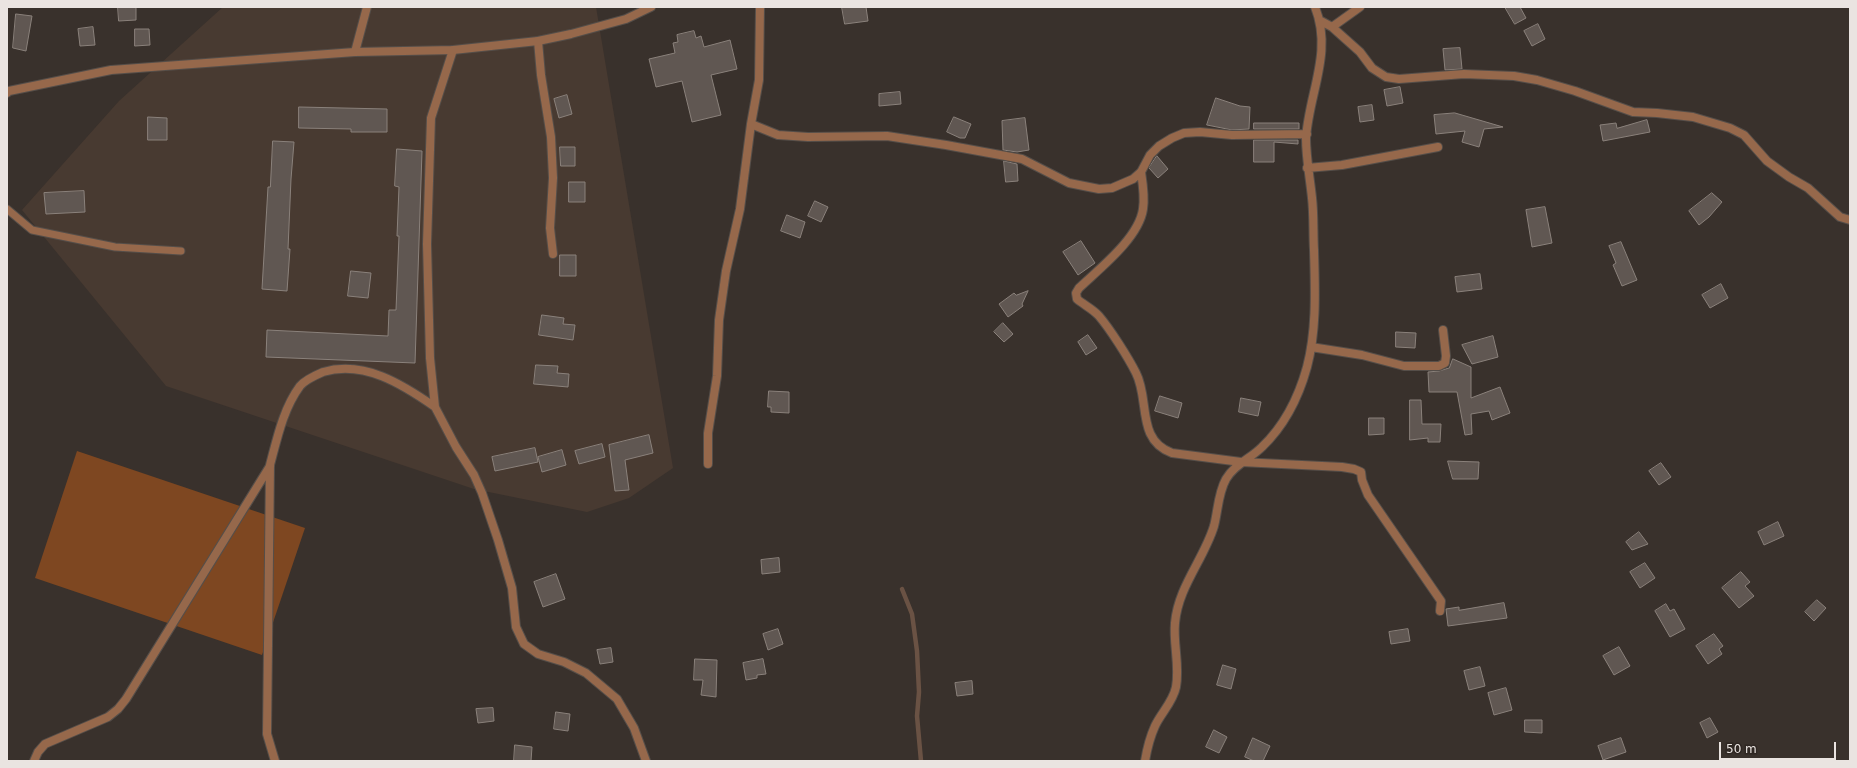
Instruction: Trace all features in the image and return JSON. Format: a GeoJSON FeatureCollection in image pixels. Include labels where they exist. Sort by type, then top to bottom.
{"type":"FeatureCollection","features":[{"type":"Feature","properties":{"kind":"street"},"geometry":{"type":"LineString","coordinates":[[355,52],[367,7]]}},
{"type":"Feature","properties":{"kind":"street"},"geometry":{"type":"LineString","coordinates":[[8,91],[111,70],[355,52],[453,50],[538,41],[571,34],[626,18],[651,7]]}},
{"type":"Feature","properties":{"kind":"street"},"geometry":{"type":"LineString","coordinates":[[708,464],[708,433],[717,376],[719,320],[726,271],[740,210],[751,124],[759,80],[760,7]]}},
{"type":"Feature","properties":{"kind":"street"},"geometry":{"type":"LineString","coordinates":[[1145,761],[1155,726],[1172,698],[1176,688],[1177,664],[1175,623],[1177,607],[1182,593],[1212,533],[1225,481],[1241,462],[1261,447],[1281,425],[1291,407],[1306,369],[1311,347],[1315,281],[1312,200],[1307,168],[1307,134],[1309,111],[1320,67],[1322,31],[1321,21],[1315,7]]}},
{"type":"Feature","properties":{"kind":"street"},"geometry":{"type":"LineString","coordinates":[[1332,27],[1360,7]]}},
{"type":"Feature","properties":{"kind":"street"},"geometry":{"type":"LineString","coordinates":[[1321,21],[1332,27],[1360,52],[1372,68],[1386,77],[1399,79],[1464,74],[1514,76],[1537,80],[1633,112],[1693,117],[1730,128],[1744,135],[1767,161],[1789,177],[1808,188],[1840,217],[1850,220]]}},
{"type":"Feature","properties":{"kind":"street"},"geometry":{"type":"LineString","coordinates":[[538,41],[541,75],[551,137],[553,178],[550,228],[553,254]]}},
{"type":"Feature","properties":{"kind":"street"},"geometry":{"type":"LineString","coordinates":[[453,50],[431,118],[427,244],[430,358],[435,407],[456,446],[474,474],[482,493],[512,588],[516,627],[524,644],[538,654],[564,662],[586,673],[617,699],[634,728],[646,761]]}},
{"type":"Feature","properties":{"kind":"street"},"geometry":{"type":"LineString","coordinates":[[751,124],[778,135],[808,137],[887,136],[1022,159],[1069,183],[1099,189],[1112,188],[1133,179],[1141,172],[1150,155],[1159,146],[1184,133],[1200,132],[1232,136],[1252,134],[1307,134]]}},
{"type":"Feature","properties":{"kind":"street"},"geometry":{"type":"LineString","coordinates":[[1307,168],[1342,164],[1438,147]]}},
{"type":"Feature","properties":{"kind":"street"},"geometry":{"type":"LineString","coordinates":[[1141,172],[1144,200],[1143,211],[1137,227],[1120,249],[1079,288],[1076,294],[1077,299],[1099,316],[1132,365],[1141,387],[1146,422],[1154,442],[1162,450],[1172,453],[1241,462],[1354,469],[1361,472],[1362,480],[1368,495],[1441,600],[1440,611]]}},
{"type":"Feature","properties":{"kind":"street"},"geometry":{"type":"LineString","coordinates":[[1311,347],[1362,355],[1404,366],[1439,366],[1445,363],[1446,356],[1443,330]]}},
{"type":"Feature","properties":{"kind":"street"},"geometry":{"type":"LineString","coordinates":[[275,761],[267,734],[270,466],[278,433],[288,407],[301,385],[317,374],[336,369],[358,369],[385,377],[409,389],[435,407]]}},
{"type":"Feature","properties":{"kind":"street"},"geometry":{"type":"LineString","coordinates":[[34,761],[38,752],[45,744],[108,718],[126,699],[270,466]]}},
{"type":"Feature","properties":{"kind":"lane"},"geometry":{"type":"LineString","coordinates":[[7,208],[32,230],[115,247],[181,251]]}},
{"type":"Feature","properties":{"kind":"shaded area"},"geometry":{"type":"Polygon","coordinates":[[[223,7],[596,7],[673,468],[629,498],[587,512],[474,489],[166,386],[22,210],[119,101],[223,7]]]}},
{"type":"Feature","properties":{"kind":"shaded area"},"geometry":{"type":"Polygon","coordinates":[[[77,451],[305,528],[262,655],[35,578],[77,451]]]}},
{"type":"Feature","properties":{"kind":"building"},"geometry":{"type":"Polygon","coordinates":[[[118,7],[136,7],[136,20],[119,21],[118,7]]]}},
{"type":"Feature","properties":{"kind":"building"},"geometry":{"type":"Polygon","coordinates":[[[842,7],[866,7],[868,21],[845,24],[842,7]]]}},
{"type":"Feature","properties":{"kind":"building"},"geometry":{"type":"Polygon","coordinates":[[[1505,7],[1520,7],[1526,18],[1515,24],[1505,7]]]}},
{"type":"Feature","properties":{"kind":"building"},"geometry":{"type":"Polygon","coordinates":[[[16,14],[32,16],[26,51],[13,48],[16,14]]]}},
{"type":"Feature","properties":{"kind":"building"},"geometry":{"type":"Polygon","coordinates":[[[1538,24],[1545,39],[1532,46],[1524,31],[1538,24]]]}},
{"type":"Feature","properties":{"kind":"building"},"geometry":{"type":"Polygon","coordinates":[[[93,27],[95,45],[80,46],[78,29],[93,27]]]}},
{"type":"Feature","properties":{"kind":"building"},"geometry":{"type":"Polygon","coordinates":[[[135,29],[149,29],[150,45],[135,46],[135,29]]]}},
{"type":"Feature","properties":{"kind":"building"},"geometry":{"type":"Polygon","coordinates":[[[694,31],[696,38],[701,36],[704,47],[730,40],[737,69],[711,75],[721,115],[692,122],[682,81],[656,87],[649,59],[675,53],[673,43],[678,42],[677,35],[694,31]]]}},
{"type":"Feature","properties":{"kind":"building"},"geometry":{"type":"Polygon","coordinates":[[[1460,48],[1462,69],[1445,70],[1443,49],[1460,48]]]}},
{"type":"Feature","properties":{"kind":"building"},"geometry":{"type":"Polygon","coordinates":[[[1400,87],[1403,103],[1387,106],[1384,90],[1400,87]]]}},
{"type":"Feature","properties":{"kind":"building"},"geometry":{"type":"Polygon","coordinates":[[[900,92],[901,104],[879,106],[879,94],[900,92]]]}},
{"type":"Feature","properties":{"kind":"building"},"geometry":{"type":"Polygon","coordinates":[[[567,95],[572,114],[559,118],[554,99],[567,95]]]}},
{"type":"Feature","properties":{"kind":"building"},"geometry":{"type":"Polygon","coordinates":[[[1216,98],[1240,106],[1250,107],[1249,129],[1232,130],[1207,125],[1216,98]]]}},
{"type":"Feature","properties":{"kind":"building"},"geometry":{"type":"Polygon","coordinates":[[[1372,105],[1374,120],[1360,122],[1358,107],[1372,105]]]}},
{"type":"Feature","properties":{"kind":"building"},"geometry":{"type":"Polygon","coordinates":[[[299,107],[387,109],[387,132],[351,132],[351,129],[299,128],[299,107]]]}},
{"type":"Feature","properties":{"kind":"building"},"geometry":{"type":"Polygon","coordinates":[[[1455,113],[1503,127],[1484,129],[1479,147],[1462,142],[1465,131],[1436,134],[1434,115],[1455,113]]]}},
{"type":"Feature","properties":{"kind":"building"},"geometry":{"type":"Polygon","coordinates":[[[148,117],[167,118],[167,140],[148,140],[148,117]]]}},
{"type":"Feature","properties":{"kind":"building"},"geometry":{"type":"Polygon","coordinates":[[[954,117],[971,124],[965,138],[960,138],[947,132],[954,117]]]}},
{"type":"Feature","properties":{"kind":"building"},"geometry":{"type":"Polygon","coordinates":[[[1025,118],[1029,150],[1017,152],[1003,150],[1002,121],[1025,118]]]}},
{"type":"Feature","properties":{"kind":"building"},"geometry":{"type":"Polygon","coordinates":[[[1647,120],[1650,132],[1603,141],[1600,125],[1616,123],[1617,128],[1647,120]]]}},
{"type":"Feature","properties":{"kind":"building"},"geometry":{"type":"Polygon","coordinates":[[[1254,123],[1299,123],[1299,129],[1254,129],[1254,123]]]}},
{"type":"Feature","properties":{"kind":"building"},"geometry":{"type":"Polygon","coordinates":[[[1254,140],[1298,140],[1298,144],[1274,142],[1274,162],[1254,162],[1254,140]]]}},
{"type":"Feature","properties":{"kind":"building"},"geometry":{"type":"Polygon","coordinates":[[[273,141],[294,142],[291,179],[288,249],[290,249],[287,291],[262,289],[268,187],[270,187],[273,141]]]}},
{"type":"Feature","properties":{"kind":"building"},"geometry":{"type":"Polygon","coordinates":[[[560,147],[575,147],[575,166],[561,166],[560,147]]]}},
{"type":"Feature","properties":{"kind":"building"},"geometry":{"type":"Polygon","coordinates":[[[397,149],[422,151],[415,363],[266,357],[267,330],[388,336],[389,310],[396,310],[399,236],[397,236],[399,187],[395,186],[397,149]]]}},
{"type":"Feature","properties":{"kind":"building"},"geometry":{"type":"Polygon","coordinates":[[[1157,156],[1168,169],[1158,178],[1149,168],[1157,156]]]}},
{"type":"Feature","properties":{"kind":"building"},"geometry":{"type":"Polygon","coordinates":[[[1004,161],[1017,164],[1018,181],[1006,182],[1004,161]]]}},
{"type":"Feature","properties":{"kind":"building"},"geometry":{"type":"Polygon","coordinates":[[[569,182],[585,182],[585,202],[569,202],[569,182]]]}},
{"type":"Feature","properties":{"kind":"building"},"geometry":{"type":"Polygon","coordinates":[[[84,191],[85,212],[46,214],[44,193],[84,191]]]}},
{"type":"Feature","properties":{"kind":"building"},"geometry":{"type":"Polygon","coordinates":[[[1712,193],[1722,202],[1709,217],[1699,225],[1689,211],[1712,193]]]}},
{"type":"Feature","properties":{"kind":"building"},"geometry":{"type":"Polygon","coordinates":[[[815,201],[828,207],[821,222],[808,216],[815,201]]]}},
{"type":"Feature","properties":{"kind":"building"},"geometry":{"type":"Polygon","coordinates":[[[1545,207],[1552,243],[1532,247],[1526,210],[1545,207]]]}},
{"type":"Feature","properties":{"kind":"building"},"geometry":{"type":"Polygon","coordinates":[[[787,215],[805,222],[800,238],[781,231],[787,215]]]}},
{"type":"Feature","properties":{"kind":"building"},"geometry":{"type":"Polygon","coordinates":[[[1081,241],[1095,263],[1078,275],[1063,252],[1081,241]]]}},
{"type":"Feature","properties":{"kind":"building"},"geometry":{"type":"Polygon","coordinates":[[[1621,242],[1637,280],[1622,286],[1613,265],[1616,263],[1609,246],[1621,242]]]}},
{"type":"Feature","properties":{"kind":"building"},"geometry":{"type":"Polygon","coordinates":[[[560,255],[576,255],[576,276],[560,276],[560,255]]]}},
{"type":"Feature","properties":{"kind":"building"},"geometry":{"type":"Polygon","coordinates":[[[351,271],[371,273],[368,298],[348,296],[351,271]]]}},
{"type":"Feature","properties":{"kind":"building"},"geometry":{"type":"Polygon","coordinates":[[[1480,274],[1482,289],[1457,292],[1455,277],[1480,274]]]}},
{"type":"Feature","properties":{"kind":"building"},"geometry":{"type":"Polygon","coordinates":[[[1721,284],[1728,298],[1710,308],[1702,295],[1721,284]]]}},
{"type":"Feature","properties":{"kind":"building"},"geometry":{"type":"Polygon","coordinates":[[[1028,291],[1022,304],[1023,306],[1008,317],[999,304],[1014,293],[1016,295],[1028,291]]]}},
{"type":"Feature","properties":{"kind":"building"},"geometry":{"type":"Polygon","coordinates":[[[542,315],[564,318],[563,324],[575,325],[573,340],[539,335],[542,315]]]}},
{"type":"Feature","properties":{"kind":"building"},"geometry":{"type":"Polygon","coordinates":[[[1003,323],[1013,334],[1004,342],[994,332],[1003,323]]]}},
{"type":"Feature","properties":{"kind":"building"},"geometry":{"type":"Polygon","coordinates":[[[1396,332],[1416,333],[1415,348],[1396,347],[1396,332]]]}},
{"type":"Feature","properties":{"kind":"building"},"geometry":{"type":"Polygon","coordinates":[[[1088,335],[1097,348],[1086,355],[1078,342],[1088,335]]]}},
{"type":"Feature","properties":{"kind":"building"},"geometry":{"type":"Polygon","coordinates":[[[1493,336],[1498,357],[1472,364],[1462,345],[1493,336]]]}},
{"type":"Feature","properties":{"kind":"building"},"geometry":{"type":"Polygon","coordinates":[[[1453,359],[1471,367],[1471,398],[1500,387],[1510,413],[1492,420],[1489,411],[1471,414],[1472,434],[1465,435],[1457,392],[1429,392],[1428,372],[1449,368],[1453,359]]]}},
{"type":"Feature","properties":{"kind":"building"},"geometry":{"type":"Polygon","coordinates":[[[536,365],[558,366],[557,373],[569,374],[568,387],[534,384],[536,365]]]}},
{"type":"Feature","properties":{"kind":"building"},"geometry":{"type":"Polygon","coordinates":[[[769,391],[789,392],[789,413],[771,412],[771,407],[768,407],[769,391]]]}},
{"type":"Feature","properties":{"kind":"building"},"geometry":{"type":"Polygon","coordinates":[[[1160,396],[1182,403],[1178,418],[1155,411],[1160,396]]]}},
{"type":"Feature","properties":{"kind":"building"},"geometry":{"type":"Polygon","coordinates":[[[1241,398],[1261,402],[1258,416],[1239,412],[1241,398]]]}},
{"type":"Feature","properties":{"kind":"building"},"geometry":{"type":"Polygon","coordinates":[[[1410,400],[1421,400],[1422,424],[1441,424],[1440,442],[1428,442],[1428,438],[1410,440],[1410,400]]]}},
{"type":"Feature","properties":{"kind":"building"},"geometry":{"type":"Polygon","coordinates":[[[1369,418],[1384,418],[1384,434],[1369,435],[1369,418]]]}},
{"type":"Feature","properties":{"kind":"building"},"geometry":{"type":"Polygon","coordinates":[[[649,435],[653,453],[625,460],[629,490],[615,491],[609,445],[649,435]]]}},
{"type":"Feature","properties":{"kind":"building"},"geometry":{"type":"Polygon","coordinates":[[[602,444],[605,457],[579,464],[575,451],[602,444]]]}},
{"type":"Feature","properties":{"kind":"building"},"geometry":{"type":"Polygon","coordinates":[[[535,448],[538,462],[495,471],[492,457],[535,448]]]}},
{"type":"Feature","properties":{"kind":"building"},"geometry":{"type":"Polygon","coordinates":[[[562,450],[566,465],[542,472],[538,457],[562,450]]]}},
{"type":"Feature","properties":{"kind":"building"},"geometry":{"type":"Polygon","coordinates":[[[1448,461],[1479,462],[1478,479],[1453,479],[1448,461]]]}},
{"type":"Feature","properties":{"kind":"building"},"geometry":{"type":"Polygon","coordinates":[[[1661,463],[1671,477],[1659,485],[1649,471],[1661,463]]]}},
{"type":"Feature","properties":{"kind":"building"},"geometry":{"type":"Polygon","coordinates":[[[1778,522],[1784,536],[1764,545],[1758,532],[1778,522]]]}},
{"type":"Feature","properties":{"kind":"building"},"geometry":{"type":"Polygon","coordinates":[[[1639,532],[1648,544],[1632,550],[1626,542],[1639,532]]]}},
{"type":"Feature","properties":{"kind":"building"},"geometry":{"type":"Polygon","coordinates":[[[779,558],[780,572],[762,574],[761,560],[779,558]]]}},
{"type":"Feature","properties":{"kind":"building"},"geometry":{"type":"Polygon","coordinates":[[[1645,563],[1655,578],[1640,588],[1630,572],[1645,563]]]}},
{"type":"Feature","properties":{"kind":"building"},"geometry":{"type":"Polygon","coordinates":[[[1741,572],[1750,582],[1745,586],[1754,596],[1739,608],[1722,588],[1741,572]]]}},
{"type":"Feature","properties":{"kind":"building"},"geometry":{"type":"Polygon","coordinates":[[[556,574],[565,599],[543,607],[534,582],[556,574]]]}},
{"type":"Feature","properties":{"kind":"building"},"geometry":{"type":"Polygon","coordinates":[[[1817,600],[1826,608],[1814,621],[1805,612],[1817,600]]]}},
{"type":"Feature","properties":{"kind":"building"},"geometry":{"type":"Polygon","coordinates":[[[1504,603],[1507,618],[1448,626],[1446,609],[1459,607],[1459,610],[1504,603]]]}},
{"type":"Feature","properties":{"kind":"building"},"geometry":{"type":"Polygon","coordinates":[[[1666,604],[1670,611],[1674,609],[1685,629],[1670,637],[1655,611],[1666,604]]]}},
{"type":"Feature","properties":{"kind":"building"},"geometry":{"type":"Polygon","coordinates":[[[778,629],[783,644],[768,650],[763,634],[778,629]]]}},
{"type":"Feature","properties":{"kind":"building"},"geometry":{"type":"Polygon","coordinates":[[[1408,629],[1410,641],[1391,644],[1389,632],[1408,629]]]}},
{"type":"Feature","properties":{"kind":"building"},"geometry":{"type":"Polygon","coordinates":[[[1714,634],[1723,646],[1719,649],[1722,654],[1708,664],[1696,646],[1714,634]]]}},
{"type":"Feature","properties":{"kind":"building"},"geometry":{"type":"Polygon","coordinates":[[[1619,647],[1630,666],[1614,675],[1603,656],[1619,647]]]}},
{"type":"Feature","properties":{"kind":"building"},"geometry":{"type":"Polygon","coordinates":[[[611,648],[613,662],[600,664],[597,650],[611,648]]]}},
{"type":"Feature","properties":{"kind":"building"},"geometry":{"type":"Polygon","coordinates":[[[695,659],[717,660],[716,697],[701,695],[703,680],[694,680],[695,659]]]}},
{"type":"Feature","properties":{"kind":"building"},"geometry":{"type":"Polygon","coordinates":[[[763,659],[766,674],[757,675],[757,678],[746,680],[743,663],[763,659]]]}},
{"type":"Feature","properties":{"kind":"building"},"geometry":{"type":"Polygon","coordinates":[[[1223,665],[1236,669],[1231,689],[1217,685],[1223,665]]]}},
{"type":"Feature","properties":{"kind":"building"},"geometry":{"type":"Polygon","coordinates":[[[1480,667],[1485,686],[1469,690],[1464,671],[1480,667]]]}},
{"type":"Feature","properties":{"kind":"building"},"geometry":{"type":"Polygon","coordinates":[[[972,681],[973,694],[957,696],[955,683],[972,681]]]}},
{"type":"Feature","properties":{"kind":"building"},"geometry":{"type":"Polygon","coordinates":[[[1506,688],[1512,710],[1494,715],[1488,693],[1506,688]]]}},
{"type":"Feature","properties":{"kind":"building"},"geometry":{"type":"Polygon","coordinates":[[[493,708],[494,721],[478,723],[476,709],[493,708]]]}},
{"type":"Feature","properties":{"kind":"building"},"geometry":{"type":"Polygon","coordinates":[[[556,712],[570,714],[568,731],[554,729],[556,712]]]}},
{"type":"Feature","properties":{"kind":"building"},"geometry":{"type":"Polygon","coordinates":[[[1710,718],[1718,732],[1707,738],[1700,723],[1710,718]]]}},
{"type":"Feature","properties":{"kind":"building"},"geometry":{"type":"Polygon","coordinates":[[[1525,720],[1542,720],[1542,733],[1525,732],[1525,720]]]}},
{"type":"Feature","properties":{"kind":"building"},"geometry":{"type":"Polygon","coordinates":[[[1214,730],[1227,737],[1219,753],[1206,747],[1214,730]]]}},
{"type":"Feature","properties":{"kind":"building"},"geometry":{"type":"Polygon","coordinates":[[[1253,738],[1270,746],[1263,761],[1254,761],[1245,757],[1253,738]]]}},
{"type":"Feature","properties":{"kind":"building"},"geometry":{"type":"Polygon","coordinates":[[[1621,738],[1626,752],[1603,760],[1598,746],[1621,738]]]}},
{"type":"Feature","properties":{"kind":"building"},"geometry":{"type":"Polygon","coordinates":[[[515,745],[532,747],[531,761],[514,761],[515,745]]]}},
{"type":"Feature","properties":{"kind":"waterway"},"geometry":{"type":"LineString","coordinates":[[902,589],[912,614],[917,651],[919,692],[917,716],[921,761]]}}]}
